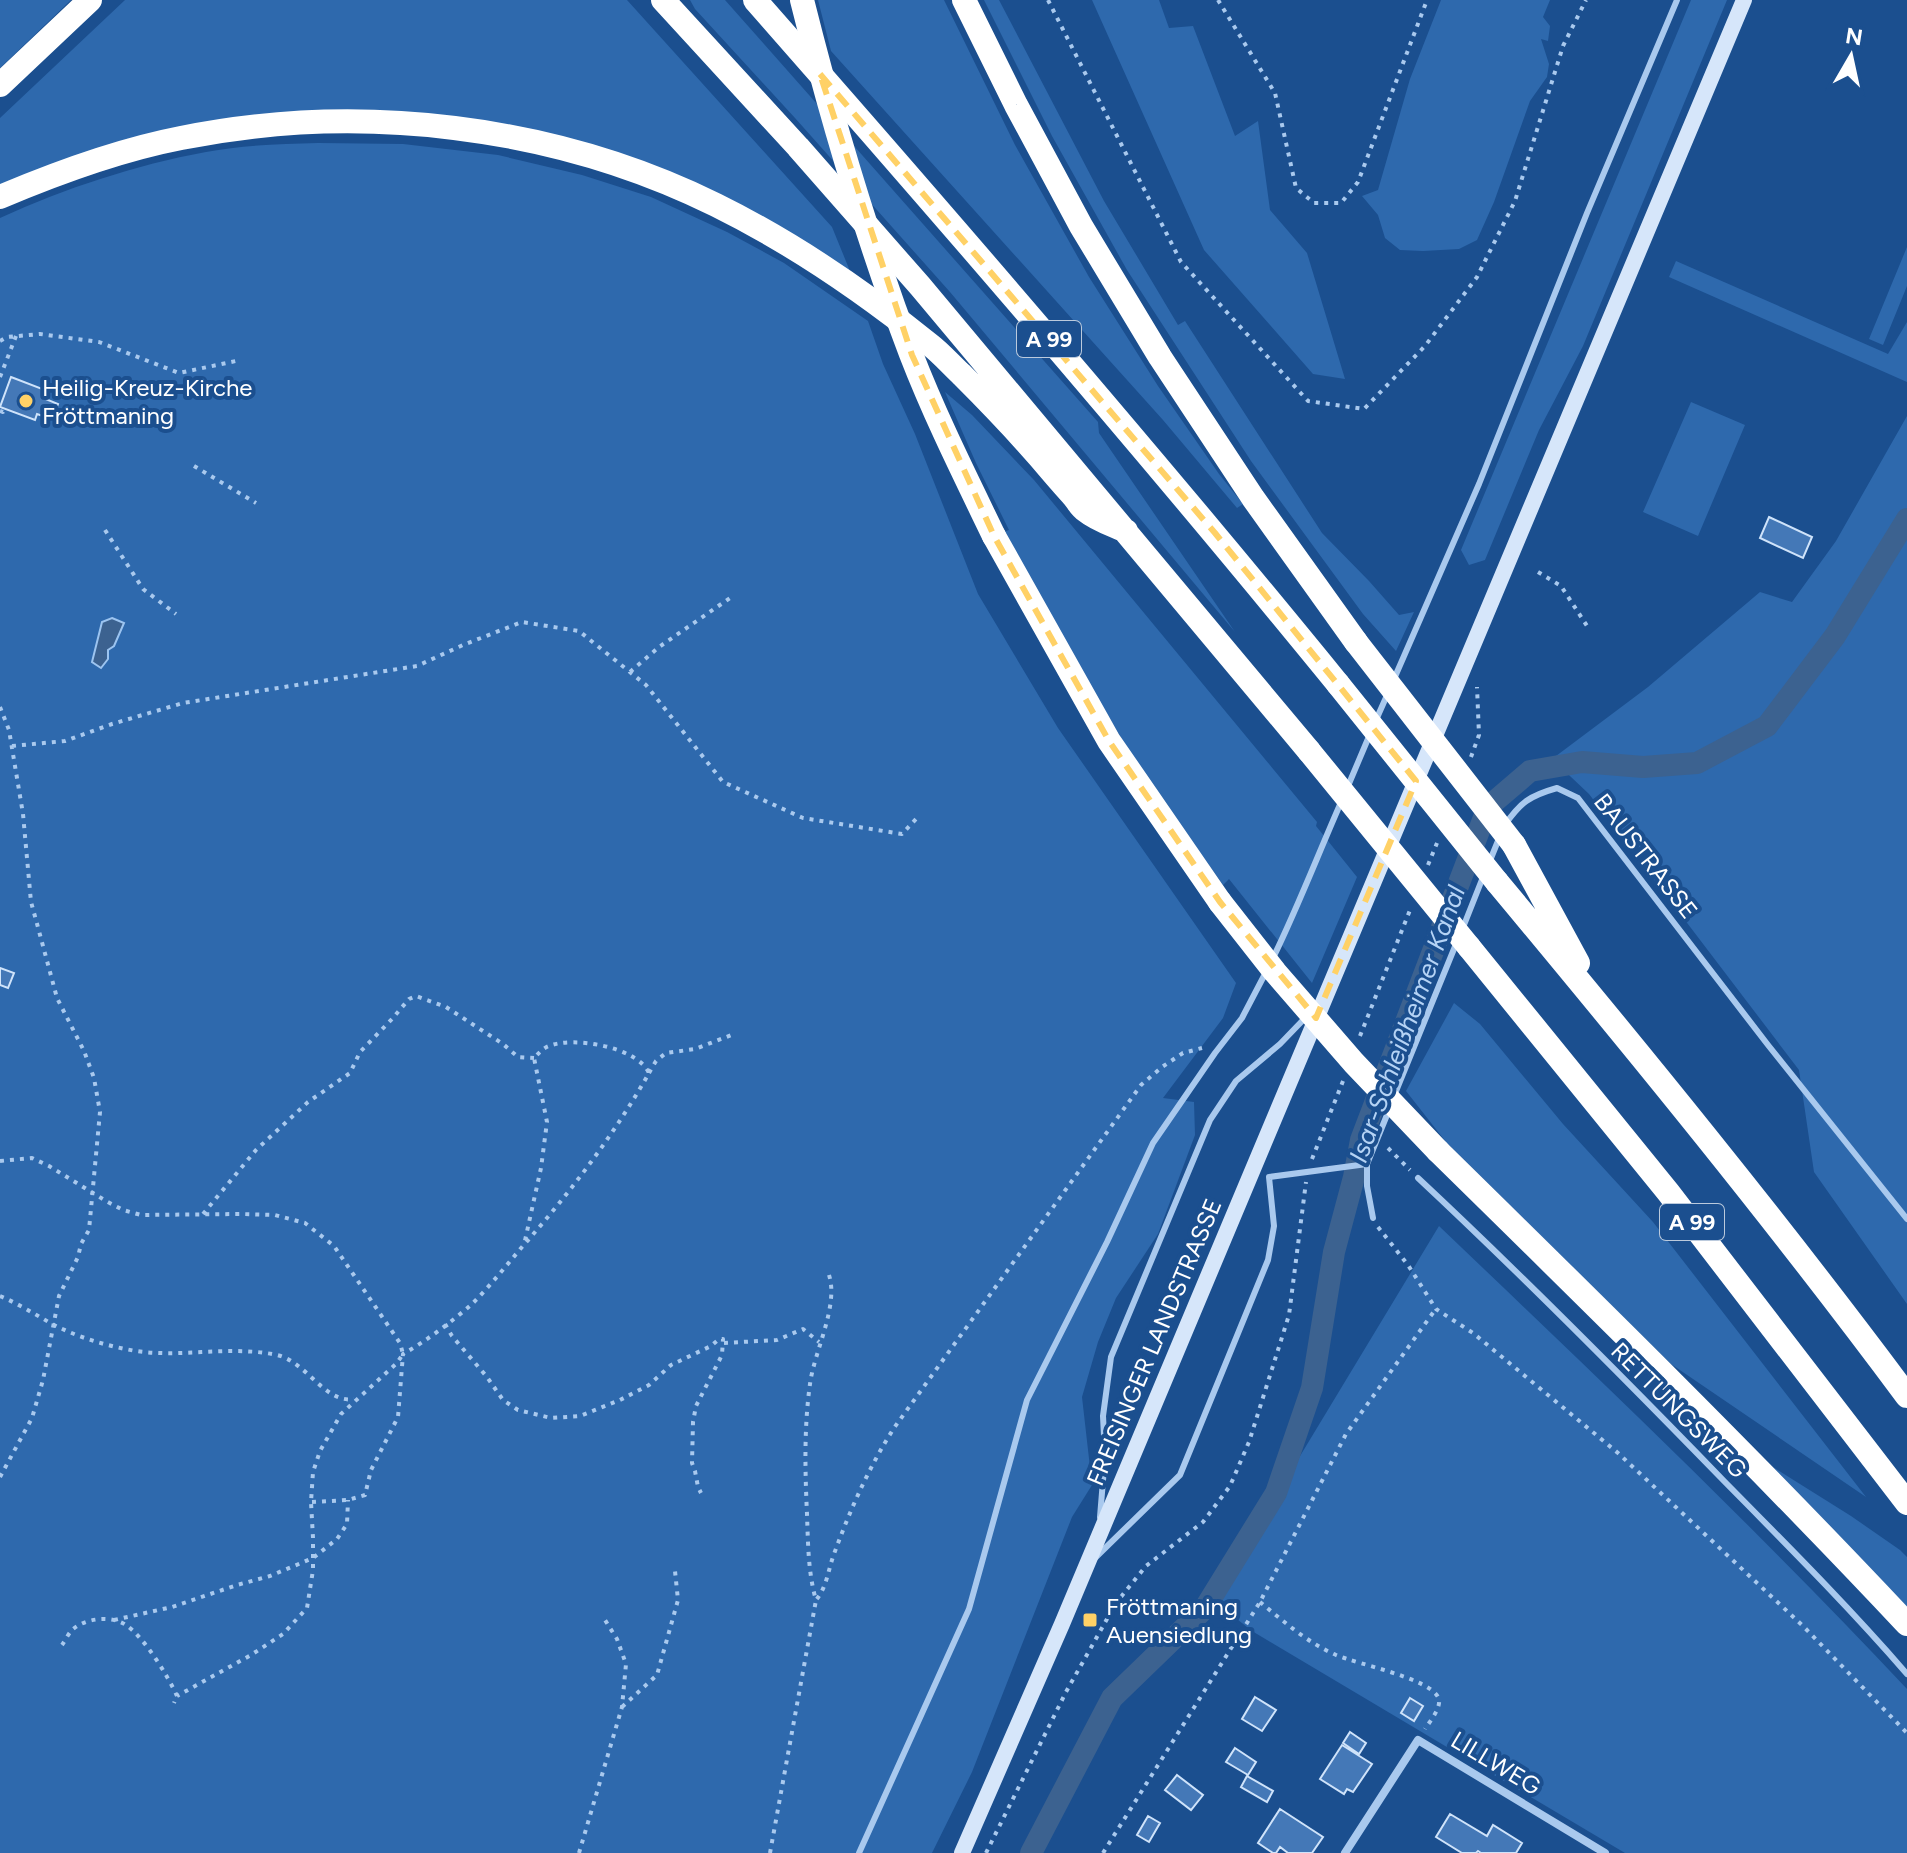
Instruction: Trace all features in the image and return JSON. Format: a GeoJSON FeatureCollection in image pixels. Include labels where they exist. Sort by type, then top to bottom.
{"type":"FeatureCollection","features":[{"type":"Feature","properties":{"kind":"highway"},"geometry":{"type":"LineString","coordinates":[[0,85],[90,0]]}},
{"type":"Feature","properties":{"kind":"highway","name":"A 99"},"geometry":{"type":"LineString","coordinates":[[663,0],[920,286],[1309,751],[1668,1192],[1907,1503]]}},
{"type":"Feature","properties":{"kind":"highway","name":"A 99"},"geometry":{"type":"LineString","coordinates":[[755,0],[926,194],[1205,521],[1824,1284],[1907,1396]]}},
{"type":"Feature","properties":{"kind":"highway"},"geometry":{"type":"LineString","coordinates":[[802,0],[849,175],[907,342],[943,430],[994,536],[1109,741],[1220,902],[1275,972],[1354,1063],[1438,1151],[1827,1539],[1907,1624]]}},
{"type":"Feature","properties":{"kind":"highway"},"geometry":{"type":"LineString","coordinates":[[964,0],[1081,226],[1160,357],[1253,498],[1356,642],[1514,845],[1604,1010]]}},
{"type":"Feature","properties":{"kind":"highway"},"geometry":{"type":"LineString","coordinates":[[0,197],[81,165],[130,150],[182,138],[305,122],[364,121],[471,131],[549,146],[617,165],[714,203],[810,257],[848,283],[932,346],[1006,419],[1085,511],[1126,531]]}},
{"type":"Feature","properties":{"kind":"main road","name":"FREISINGER LANDSTRASSE"},"geometry":{"type":"LineString","coordinates":[[962,1853],[1099,1535],[1744,0]]}},
{"type":"Feature","properties":{"kind":"street"},"geometry":{"type":"LineString","coordinates":[[1345,1853],[1418,1740]]}},
{"type":"Feature","properties":{"kind":"street","name":"LILLWEG"},"geometry":{"type":"LineString","coordinates":[[1418,1740],[1605,1853]]}},
{"type":"Feature","properties":{"kind":"lane"},"geometry":{"type":"LineString","coordinates":[[859,1853],[969,1609],[1027,1400],[1153,1143],[1242,1018],[1290,923],[1479,484],[1587,213],[1677,0]]}},
{"type":"Feature","properties":{"kind":"lane","name":"BAUSTRASSE"},"geometry":{"type":"LineString","coordinates":[[1373,1218],[1363,1164],[1378,1138],[1505,825],[1521,803],[1533,795],[1557,788],[1578,798],[1907,1219]]}},
{"type":"Feature","properties":{"kind":"lane"},"geometry":{"type":"LineString","coordinates":[[1099,1535],[1105,1456],[1103,1416],[1111,1357],[1210,1120],[1236,1081],[1280,1044],[1324,999]]}},
{"type":"Feature","properties":{"kind":"lane"},"geometry":{"type":"LineString","coordinates":[[1254,1167],[1269,1177],[1363,1164]]}},
{"type":"Feature","properties":{"kind":"lane"},"geometry":{"type":"LineString","coordinates":[[1084,1568],[1180,1475],[1268,1260],[1274,1226],[1269,1177]]}},
{"type":"Feature","properties":{"kind":"lane","name":"RETTUNGSWEG"},"geometry":{"type":"LineString","coordinates":[[1418,1178],[1684,1440],[1867,1628],[1907,1674]]}},
{"type":"Feature","properties":{"kind":"path"},"geometry":{"type":"LineString","coordinates":[[1048,0],[1181,262],[1308,401],[1364,409],[1425,346],[1477,277],[1515,201],[1563,46],[1586,0]]}},
{"type":"Feature","properties":{"kind":"path"},"geometry":{"type":"LineString","coordinates":[[1218,0],[1275,93],[1296,188],[1314,203],[1341,203],[1358,182],[1427,0]]}},
{"type":"Feature","properties":{"kind":"path"},"geometry":{"type":"LineString","coordinates":[[0,341],[7,337],[40,334],[99,342],[179,373],[236,361]]}},
{"type":"Feature","properties":{"kind":"path"},"geometry":{"type":"LineString","coordinates":[[0,377],[16,336]]}},
{"type":"Feature","properties":{"kind":"path"},"geometry":{"type":"LineString","coordinates":[[0,411],[7,409]]}},
{"type":"Feature","properties":{"kind":"path"},"geometry":{"type":"LineString","coordinates":[[194,466],[256,503]]}},
{"type":"Feature","properties":{"kind":"path"},"geometry":{"type":"LineString","coordinates":[[105,530],[143,589],[176,614]]}},
{"type":"Feature","properties":{"kind":"path"},"geometry":{"type":"LineString","coordinates":[[1538,572],[1561,586],[1589,629]]}},
{"type":"Feature","properties":{"kind":"path"},"geometry":{"type":"LineString","coordinates":[[630,672],[659,647],[730,598]]}},
{"type":"Feature","properties":{"kind":"path"},"geometry":{"type":"LineString","coordinates":[[12,746],[65,741],[183,703],[417,666],[522,622],[579,631],[646,685],[723,782],[803,818],[902,834],[916,819]]}},
{"type":"Feature","properties":{"kind":"path"},"geometry":{"type":"LineString","coordinates":[[0,707],[9,730],[23,814],[31,902],[57,998],[84,1051],[94,1078],[100,1112],[89,1230],[59,1296],[43,1380],[32,1418],[0,1477]]}},
{"type":"Feature","properties":{"kind":"path"},"geometry":{"type":"LineString","coordinates":[[203,1214],[256,1150],[308,1102],[350,1073],[360,1052],[409,999],[416,996],[446,1007],[518,1057],[534,1058],[550,1045],[559,1043],[587,1043],[622,1052],[643,1064],[649,1073]]}},
{"type":"Feature","properties":{"kind":"path"},"geometry":{"type":"LineString","coordinates":[[174,1703],[177,1696],[283,1634],[307,1608],[313,1558],[313,1472],[320,1451],[341,1414],[403,1354],[472,1303],[524,1245],[554,1211],[629,1110],[656,1061],[666,1053],[695,1049],[734,1034]]}},
{"type":"Feature","properties":{"kind":"path"},"geometry":{"type":"LineString","coordinates":[[816,1600],[823,1591],[832,1557],[881,1447],[1141,1085],[1183,1053],[1205,1048],[1215,1053]]}},
{"type":"Feature","properties":{"kind":"path"},"geometry":{"type":"LineString","coordinates":[[524,1245],[541,1168],[547,1122],[534,1058]]}},
{"type":"Feature","properties":{"kind":"path"},"geometry":{"type":"LineString","coordinates":[[1378,1138],[1418,1178]]}},
{"type":"Feature","properties":{"kind":"path"},"geometry":{"type":"LineString","coordinates":[[0,1161],[32,1158],[123,1210],[141,1215],[275,1215],[305,1223],[334,1246],[400,1343],[403,1354],[398,1417],[371,1470],[365,1495],[348,1500],[311,1502]]}},
{"type":"Feature","properties":{"kind":"path"},"geometry":{"type":"LineString","coordinates":[[1373,1218],[1436,1309],[1473,1333],[1618,1453],[1803,1626],[1907,1733]]}},
{"type":"Feature","properties":{"kind":"path"},"geometry":{"type":"LineString","coordinates":[[770,1853],[816,1600],[808,1540],[804,1455],[810,1380],[829,1308],[832,1284],[829,1275]]}},
{"type":"Feature","properties":{"kind":"path"},"geometry":{"type":"LineString","coordinates":[[0,1296],[53,1324],[111,1346],[173,1353],[245,1350],[281,1356],[303,1368],[334,1397],[346,1401],[355,1399]]}},
{"type":"Feature","properties":{"kind":"path"},"geometry":{"type":"LineString","coordinates":[[1103,1853],[1260,1602],[1346,1434],[1436,1309]]}},
{"type":"Feature","properties":{"kind":"path"},"geometry":{"type":"LineString","coordinates":[[445,1324],[503,1400],[518,1410],[551,1418],[572,1418],[600,1409],[649,1385],[675,1362],[707,1348],[719,1339],[723,1339],[724,1343]]}},
{"type":"Feature","properties":{"kind":"path"},"geometry":{"type":"LineString","coordinates":[[724,1343],[777,1340],[803,1329],[820,1343]]}},
{"type":"Feature","properties":{"kind":"path"},"geometry":{"type":"LineString","coordinates":[[701,1493],[692,1463],[693,1422],[696,1406],[717,1366],[724,1343]]}},
{"type":"Feature","properties":{"kind":"path"},"geometry":{"type":"LineString","coordinates":[[114,1620],[172,1607],[270,1576],[313,1558],[337,1539],[347,1524],[348,1500]]}},
{"type":"Feature","properties":{"kind":"path"},"geometry":{"type":"LineString","coordinates":[[622,1707],[657,1675],[678,1600],[675,1571]]}},
{"type":"Feature","properties":{"kind":"path","name":"LILLWEG"},"geometry":{"type":"LineString","coordinates":[[1260,1602],[1297,1632],[1335,1655],[1409,1679],[1433,1691],[1440,1704],[1418,1740]]}},
{"type":"Feature","properties":{"kind":"path"},"geometry":{"type":"LineString","coordinates":[[62,1645],[72,1630],[86,1622],[102,1619],[125,1624],[145,1644],[177,1696]]}},
{"type":"Feature","properties":{"kind":"path"},"geometry":{"type":"LineString","coordinates":[[579,1853],[622,1707],[626,1664],[617,1639],[605,1620]]}},
{"type":"Feature","properties":{"kind":"highlighted area"},"geometry":{"type":"Polygon","coordinates":[[[820,74],[1215,533],[1416,781],[1316,1018],[1220,902],[1109,741],[994,536],[912,355],[820,74]]]}},
{"type":"Feature","properties":{"kind":"shaded area"},"geometry":{"type":"Polygon","coordinates":[[[0,0],[71,0],[0,68],[0,0]]]}},
{"type":"Feature","properties":{"kind":"shaded area"},"geometry":{"type":"Polygon","coordinates":[[[125,0],[627,0],[832,227],[852,276],[670,176],[330,115],[0,188],[0,118],[125,0]]]}},
{"type":"Feature","properties":{"kind":"shaded area"},"geometry":{"type":"Polygon","coordinates":[[[690,0],[725,0],[1098,422],[1099,433],[1235,632],[950,292],[690,0]]]}},
{"type":"Feature","properties":{"kind":"shaded area"},"geometry":{"type":"Polygon","coordinates":[[[818,0],[944,0],[1015,145],[1089,277],[1158,386],[1243,504],[1237,508],[1163,420],[831,51],[818,0]]]}},
{"type":"Feature","properties":{"kind":"shaded area"},"geometry":{"type":"Polygon","coordinates":[[[984,0],[999,0],[1104,201],[1178,325],[1185,321],[1322,533],[1399,615],[1414,612],[1396,651],[1363,614],[1251,461],[1127,270],[1052,136],[984,0]]]}},
{"type":"Feature","properties":{"kind":"shaded area"},"geometry":{"type":"Polygon","coordinates":[[[1092,0],[1159,0],[1169,28],[1193,26],[1235,136],[1258,121],[1270,210],[1307,253],[1345,379],[1313,374],[1204,250],[1092,0]]]}},
{"type":"Feature","properties":{"kind":"shaded area"},"geometry":{"type":"Polygon","coordinates":[[[1441,0],[1550,0],[1543,17],[1550,26],[1548,41],[1541,39],[1549,64],[1547,77],[1530,101],[1477,240],[1459,249],[1400,250],[1385,238],[1378,215],[1362,196],[1378,190],[1410,79],[1441,0]]]}},
{"type":"Feature","properties":{"kind":"shaded area"},"geometry":{"type":"Polygon","coordinates":[[[1691,0],[1727,0],[1583,346],[1539,430],[1485,560],[1469,565],[1461,550],[1691,0]]]}},
{"type":"Feature","properties":{"kind":"shaded area"},"geometry":{"type":"Polygon","coordinates":[[[318,143],[403,144],[498,155],[582,175],[651,197],[727,232],[784,263],[868,321],[978,594],[1058,728],[1236,983],[1223,1018],[1163,1098],[1194,1102],[1195,1135],[1158,1234],[1116,1298],[1098,1342],[1082,1397],[1092,1485],[1072,1517],[972,1772],[932,1853],[0,1853],[0,218],[101,179],[179,157],[234,148],[318,143]]]}},
{"type":"Feature","properties":{"kind":"shaded area"},"geometry":{"type":"Polygon","coordinates":[[[1907,247],[1907,286],[1883,345],[1869,339],[1907,247]]]}},
{"type":"Feature","properties":{"kind":"shaded area"},"geometry":{"type":"Polygon","coordinates":[[[1676,261],[1888,354],[1907,322],[1907,382],[1669,277],[1676,261]]]}},
{"type":"Feature","properties":{"kind":"shaded area"},"geometry":{"type":"Polygon","coordinates":[[[945,392],[972,415],[1034,480],[1317,822],[1316,826],[1357,877],[1312,983],[1229,879],[1223,885],[1131,754],[1004,532],[1009,530],[945,392]]]}},
{"type":"Feature","properties":{"kind":"shaded area"},"geometry":{"type":"Polygon","coordinates":[[[1691,402],[1745,425],[1698,536],[1643,512],[1691,402]]]}},
{"type":"Feature","properties":{"kind":"shaded area"},"geometry":{"type":"Polygon","coordinates":[[[1907,416],[1907,1304],[1814,1172],[1799,1070],[1589,794],[1552,759],[1648,687],[1760,592],[1792,602],[1836,541],[1907,416]]]}},
{"type":"Feature","properties":{"kind":"shaded area"},"geometry":{"type":"Polygon","coordinates":[[[112,618],[124,623],[101,668],[92,662],[102,622],[112,618]]]}},
{"type":"Feature","properties":{"kind":"shaded area"},"geometry":{"type":"Polygon","coordinates":[[[1454,1003],[1480,1024],[1563,1124],[1653,1222],[1866,1497],[1671,1364],[1446,1142],[1406,1091],[1454,1003]]]}},
{"type":"Feature","properties":{"kind":"shaded area"},"geometry":{"type":"Polygon","coordinates":[[[1439,1226],[1735,1512],[1907,1689],[1907,1853],[1625,1853],[1252,1631],[1213,1600],[1439,1226]]]}},
{"type":"Feature","properties":{"kind":"shaded area"},"geometry":{"type":"Polygon","coordinates":[[[1773,1467],[1851,1516],[1907,1557],[1907,1607],[1773,1467]]]}},
{"type":"Feature","properties":{"kind":"building","name":"Heilig-Kreuz-Kirche Fröttmaning"},"geometry":{"type":"Polygon","coordinates":[[[11,377],[45,390],[43,398],[58,404],[52,419],[37,414],[35,420],[0,407],[11,377]]]}},
{"type":"Feature","properties":{"kind":"building"},"geometry":{"type":"Polygon","coordinates":[[[1769,517],[1812,537],[1803,558],[1760,538],[1769,517]]]}},
{"type":"Feature","properties":{"kind":"building"},"geometry":{"type":"Polygon","coordinates":[[[0,968],[14,973],[8,988],[0,985],[0,968]]]}},
{"type":"Feature","properties":{"kind":"building"},"geometry":{"type":"Polygon","coordinates":[[[1255,1697],[1276,1710],[1262,1731],[1242,1719],[1255,1697]]]}},
{"type":"Feature","properties":{"kind":"building"},"geometry":{"type":"Polygon","coordinates":[[[1410,1698],[1423,1706],[1414,1721],[1401,1713],[1410,1698]]]}},
{"type":"Feature","properties":{"kind":"building"},"geometry":{"type":"Polygon","coordinates":[[[1350,1732],[1366,1743],[1359,1754],[1343,1743],[1350,1732]]]}},
{"type":"Feature","properties":{"kind":"building"},"geometry":{"type":"Polygon","coordinates":[[[1342,1745],[1372,1764],[1353,1792],[1347,1789],[1344,1794],[1320,1779],[1342,1745]]]}},
{"type":"Feature","properties":{"kind":"building"},"geometry":{"type":"Polygon","coordinates":[[[1235,1748],[1256,1762],[1248,1775],[1226,1762],[1235,1748]]]}},
{"type":"Feature","properties":{"kind":"building"},"geometry":{"type":"Polygon","coordinates":[[[1177,1775],[1203,1795],[1191,1810],[1165,1790],[1177,1775]]]}},
{"type":"Feature","properties":{"kind":"building"},"geometry":{"type":"Polygon","coordinates":[[[1247,1776],[1273,1791],[1267,1802],[1241,1787],[1247,1776]]]}},
{"type":"Feature","properties":{"kind":"building"},"geometry":{"type":"Polygon","coordinates":[[[1280,1809],[1323,1837],[1312,1853],[1288,1853],[1280,1847],[1273,1853],[1258,1843],[1280,1809]]]}},
{"type":"Feature","properties":{"kind":"building"},"geometry":{"type":"Polygon","coordinates":[[[1450,1814],[1487,1836],[1493,1825],[1522,1843],[1516,1853],[1462,1853],[1436,1837],[1450,1814]]]}},
{"type":"Feature","properties":{"kind":"building"},"geometry":{"type":"Polygon","coordinates":[[[1148,1816],[1160,1823],[1149,1842],[1137,1835],[1148,1816]]]}},
{"type":"Feature","properties":{"kind":"waterway","name":"Isar-Schleißheimer Kanal"},"geometry":{"type":"LineString","coordinates":[[1031,1853],[1112,1698],[1205,1608],[1276,1493],[1312,1388],[1334,1252],[1361,1140],[1488,807],[1530,771],[1582,762],[1643,767],[1697,763],[1767,726],[1835,636],[1907,519]]}},
{"type":"Feature","properties":{"kind":"place","name":"Heilig-Kreuz-Kirche Fröttmaning"},"geometry":{"type":"Point","coordinates":[26,401]}},
{"type":"Feature","properties":{"kind":"place","name":"Fröttmaning Auensiedlung"},"geometry":{"type":"Point","coordinates":[1090,1620]}}]}
